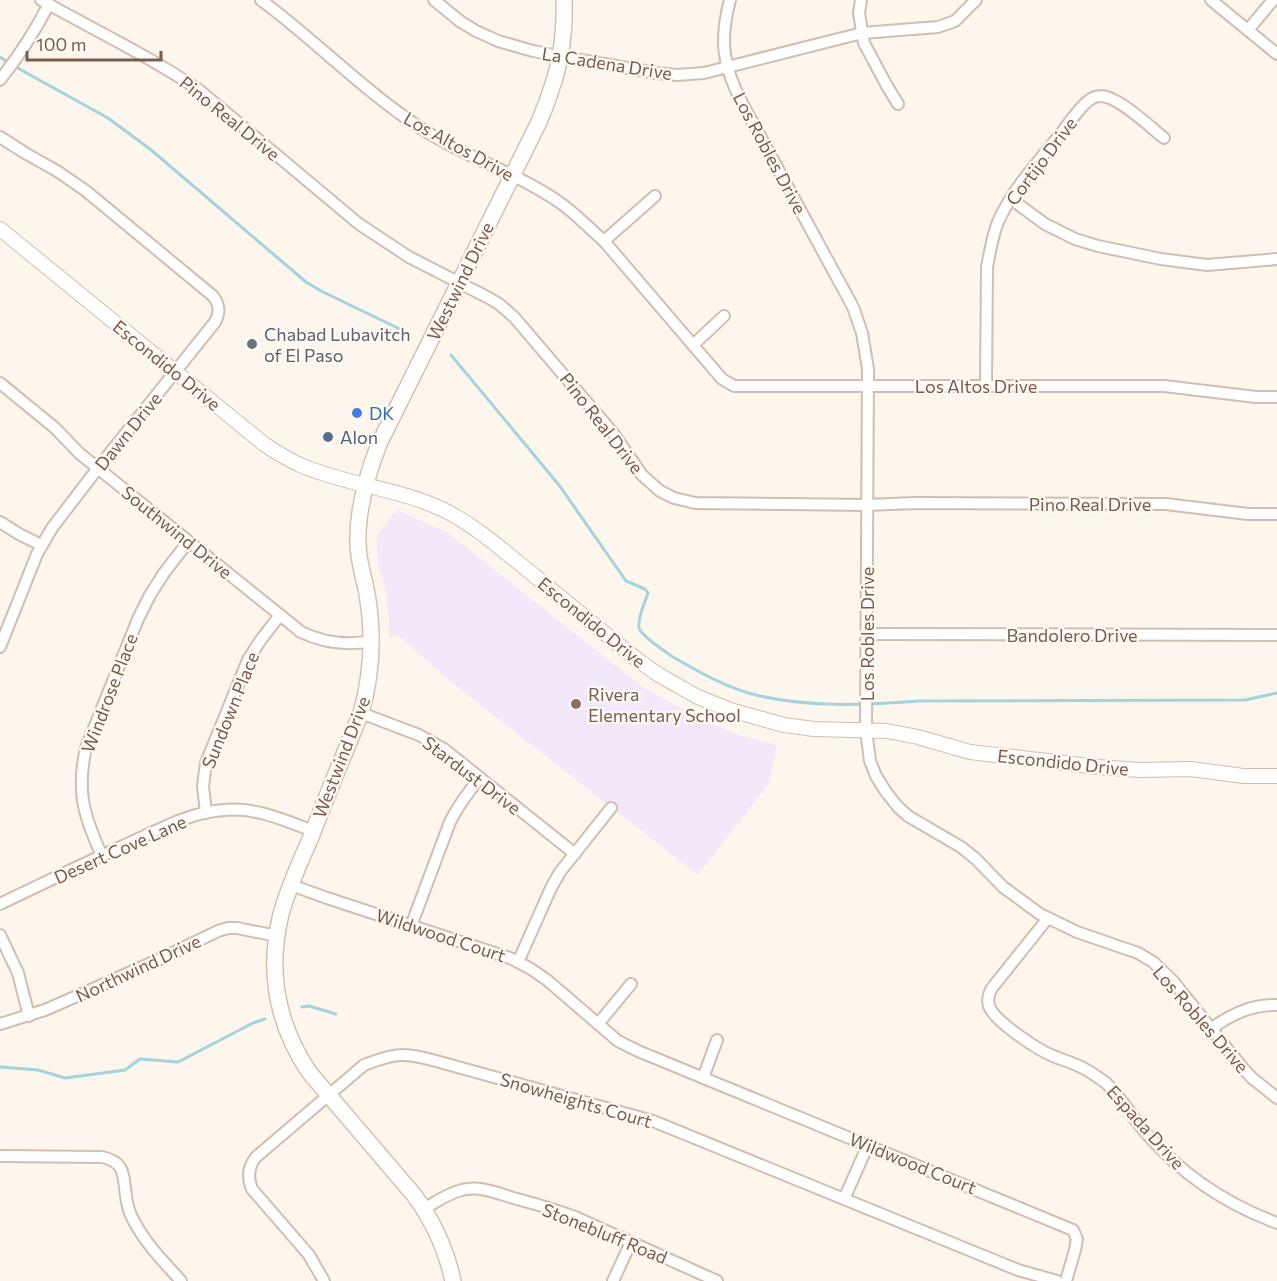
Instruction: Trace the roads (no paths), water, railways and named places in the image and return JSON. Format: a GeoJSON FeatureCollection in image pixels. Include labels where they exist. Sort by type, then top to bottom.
{"type":"FeatureCollection","features":[{"type":"Feature","properties":{"kind":"main road","name":"Westwind Drive"},"geometry":{"type":"LineString","coordinates":[[453,1281],[446,1252],[424,1209],[302,1061],[282,1018],[278,999],[275,975],[277,936],[281,914],[291,885],[360,713],[369,678],[370,614],[358,544],[362,500],[371,465],[379,444],[539,122],[551,91],[562,42],[564,0]]}},
{"type":"Feature","properties":{"kind":"street","name":"Los Altos Drive"},"geometry":{"type":"LineString","coordinates":[[261,0],[407,119],[429,134],[559,202],[582,220],[603,241],[722,379],[734,386],[1164,386],[1256,397],[1277,397]]}},
{"type":"Feature","properties":{"kind":"street","name":"La Cadena Drive"},"geometry":{"type":"LineString","coordinates":[[434,0],[461,22],[498,42],[656,74],[677,75],[704,73],[862,33],[938,27],[955,21],[976,0]]}},
{"type":"Feature","properties":{"kind":"street","name":"Los Robles Drive"},"geometry":{"type":"LineString","coordinates":[[730,0],[724,37],[724,54],[730,78],[853,306],[867,356],[866,730],[867,747],[873,769],[886,792],[908,816],[961,847],[1024,904],[1077,932],[1131,950],[1153,962],[1172,980],[1252,1078],[1277,1098]]}},
{"type":"Feature","properties":{"kind":"street"},"geometry":{"type":"LineString","coordinates":[[861,0],[860,13],[864,43],[898,104]]}},
{"type":"Feature","properties":{"kind":"street"},"geometry":{"type":"LineString","coordinates":[[1211,0],[1277,54]]}},
{"type":"Feature","properties":{"kind":"street"},"geometry":{"type":"LineString","coordinates":[[1248,30],[1273,0]]}},
{"type":"Feature","properties":{"kind":"street"},"geometry":{"type":"LineString","coordinates":[[3,76],[34,33],[45,2]]}},
{"type":"Feature","properties":{"kind":"street","name":"Pino Real Drive"},"geometry":{"type":"LineString","coordinates":[[45,2],[149,58],[190,84],[359,224],[409,257],[499,304],[607,425],[642,475],[660,491],[674,498],[695,503],[1166,504],[1248,514],[1277,514]]}},
{"type":"Feature","properties":{"kind":"street","name":"Cortijo Drive"},"geometry":{"type":"LineString","coordinates":[[986,385],[987,267],[995,230],[1011,199],[1085,103],[1093,98],[1110,97],[1119,102],[1164,138]]}},
{"type":"Feature","properties":{"kind":"street","name":"Dawn Drive"},"geometry":{"type":"LineString","coordinates":[[0,137],[86,191],[216,300],[219,310],[215,322],[64,511],[41,545],[0,646]]}},
{"type":"Feature","properties":{"kind":"street"},"geometry":{"type":"LineString","coordinates":[[603,241],[656,196]]}},
{"type":"Feature","properties":{"kind":"street"},"geometry":{"type":"LineString","coordinates":[[1011,199],[1045,224],[1075,239],[1098,246],[1161,259],[1207,265],[1277,259]]}},
{"type":"Feature","properties":{"kind":"street","name":"Escondido Drive"},"geometry":{"type":"LineString","coordinates":[[0,230],[275,452],[323,473],[422,501],[474,528],[639,661],[691,694],[730,710],[784,725],[814,729],[904,733],[970,752],[1098,767],[1140,770],[1191,769],[1243,777],[1277,776]]}},
{"type":"Feature","properties":{"kind":"street"},"geometry":{"type":"LineString","coordinates":[[693,345],[724,316]]}},
{"type":"Feature","properties":{"kind":"street","name":"Southwind Drive"},"geometry":{"type":"LineString","coordinates":[[0,383],[55,428],[79,453],[301,632],[327,642],[348,644],[371,641]]}},
{"type":"Feature","properties":{"kind":"street"},"geometry":{"type":"LineString","coordinates":[[0,522],[41,545]]}},
{"type":"Feature","properties":{"kind":"street","name":"Windrose Place"},"geometry":{"type":"LineString","coordinates":[[102,856],[89,828],[81,794],[86,748],[138,619],[164,573],[188,542]]}},
{"type":"Feature","properties":{"kind":"street","name":"Sundown Place"},"geometry":{"type":"LineString","coordinates":[[206,813],[203,786],[206,763],[248,660],[280,615]]}},
{"type":"Feature","properties":{"kind":"street","name":"Bandolero Drive"},"geometry":{"type":"LineString","coordinates":[[867,634],[903,636],[1277,635]]}},
{"type":"Feature","properties":{"kind":"street","name":"Stardust Drive"},"geometry":{"type":"LineString","coordinates":[[360,713],[419,735],[444,749],[574,854]]}},
{"type":"Feature","properties":{"kind":"street"},"geometry":{"type":"LineString","coordinates":[[411,926],[450,822],[467,793],[480,778]]}},
{"type":"Feature","properties":{"kind":"street"},"geometry":{"type":"LineString","coordinates":[[518,962],[560,872],[611,808]]}},
{"type":"Feature","properties":{"kind":"street","name":"Desert Cove Lane"},"geometry":{"type":"LineString","coordinates":[[0,904],[173,823],[206,813],[223,810],[261,812],[313,831]]}},
{"type":"Feature","properties":{"kind":"street","name":"Wildwood Court"},"geometry":{"type":"LineString","coordinates":[[291,885],[411,926],[498,952],[547,980],[618,1041],[638,1051],[1073,1230],[1077,1239],[1066,1281]]}},
{"type":"Feature","properties":{"kind":"street","name":"Espada Drive"},"geometry":{"type":"LineString","coordinates":[[1047,918],[992,988],[988,1001],[992,1011],[1027,1042],[1084,1068],[1104,1082],[1116,1093],[1145,1132],[1168,1157],[1194,1179],[1234,1204],[1277,1223]]}},
{"type":"Feature","properties":{"kind":"street","name":"Northwind Drive"},"geometry":{"type":"LineString","coordinates":[[0,1024],[29,1016],[88,992],[228,928],[277,936]]}},
{"type":"Feature","properties":{"kind":"street"},"geometry":{"type":"LineString","coordinates":[[0,935],[18,974],[29,1016]]}},
{"type":"Feature","properties":{"kind":"street"},"geometry":{"type":"LineString","coordinates":[[598,1024],[631,984]]}},
{"type":"Feature","properties":{"kind":"street"},"geometry":{"type":"LineString","coordinates":[[1211,1029],[1243,1010],[1257,1006],[1277,1005]]}},
{"type":"Feature","properties":{"kind":"street"},"geometry":{"type":"LineString","coordinates":[[703,1078],[717,1040]]}},
{"type":"Feature","properties":{"kind":"street","name":"Snowheights Court"},"geometry":{"type":"LineString","coordinates":[[324,1281],[309,1255],[252,1189],[248,1175],[250,1168],[256,1157],[364,1065],[402,1054],[418,1056],[653,1121],[1018,1270],[1057,1281]]}},
{"type":"Feature","properties":{"kind":"street"},"geometry":{"type":"LineString","coordinates":[[844,1199],[868,1145]]}},
{"type":"Feature","properties":{"kind":"street"},"geometry":{"type":"LineString","coordinates":[[0,1156],[110,1158],[123,1172],[134,1222],[181,1281]]}},
{"type":"Feature","properties":{"kind":"street","name":"Stonebluff Road"},"geometry":{"type":"LineString","coordinates":[[424,1209],[452,1193],[478,1188],[575,1217],[717,1281]]}},
{"type":"Feature","properties":{"kind":"street"},"geometry":{"type":"LineString","coordinates":[[613,1281],[631,1242]]}},
{"type":"Feature","properties":{"kind":"waterway"},"geometry":{"type":"LineString","coordinates":[[0,57],[9,63]]}},
{"type":"Feature","properties":{"kind":"waterway"},"geometry":{"type":"LineString","coordinates":[[14,66],[108,118],[150,149],[306,282],[408,333]]}},
{"type":"Feature","properties":{"kind":"waterway"},"geometry":{"type":"LineString","coordinates":[[451,355],[559,485],[626,581],[645,589],[648,593],[639,620],[641,632],[673,657],[724,684],[756,695],[817,704],[879,704],[920,701],[1245,700],[1277,693]]}},
{"type":"Feature","properties":{"kind":"waterway"},"geometry":{"type":"LineString","coordinates":[[302,1007],[309,1006],[336,1014]]}},
{"type":"Feature","properties":{"kind":"waterway"},"geometry":{"type":"LineString","coordinates":[[0,1067],[38,1070],[65,1078],[125,1070],[140,1059],[178,1062],[265,1019]]}},
{"type":"Feature","properties":{"kind":"place","name":"Chabad Lubavitch of El Paso"},"geometry":{"type":"Point","coordinates":[252,344]}},
{"type":"Feature","properties":{"kind":"place","name":"DK"},"geometry":{"type":"Point","coordinates":[357,413]}},
{"type":"Feature","properties":{"kind":"place","name":"Alon"},"geometry":{"type":"Point","coordinates":[328,437]}},
{"type":"Feature","properties":{"kind":"place","name":"Rivera Elementary School"},"geometry":{"type":"Point","coordinates":[576,704]}}]}
